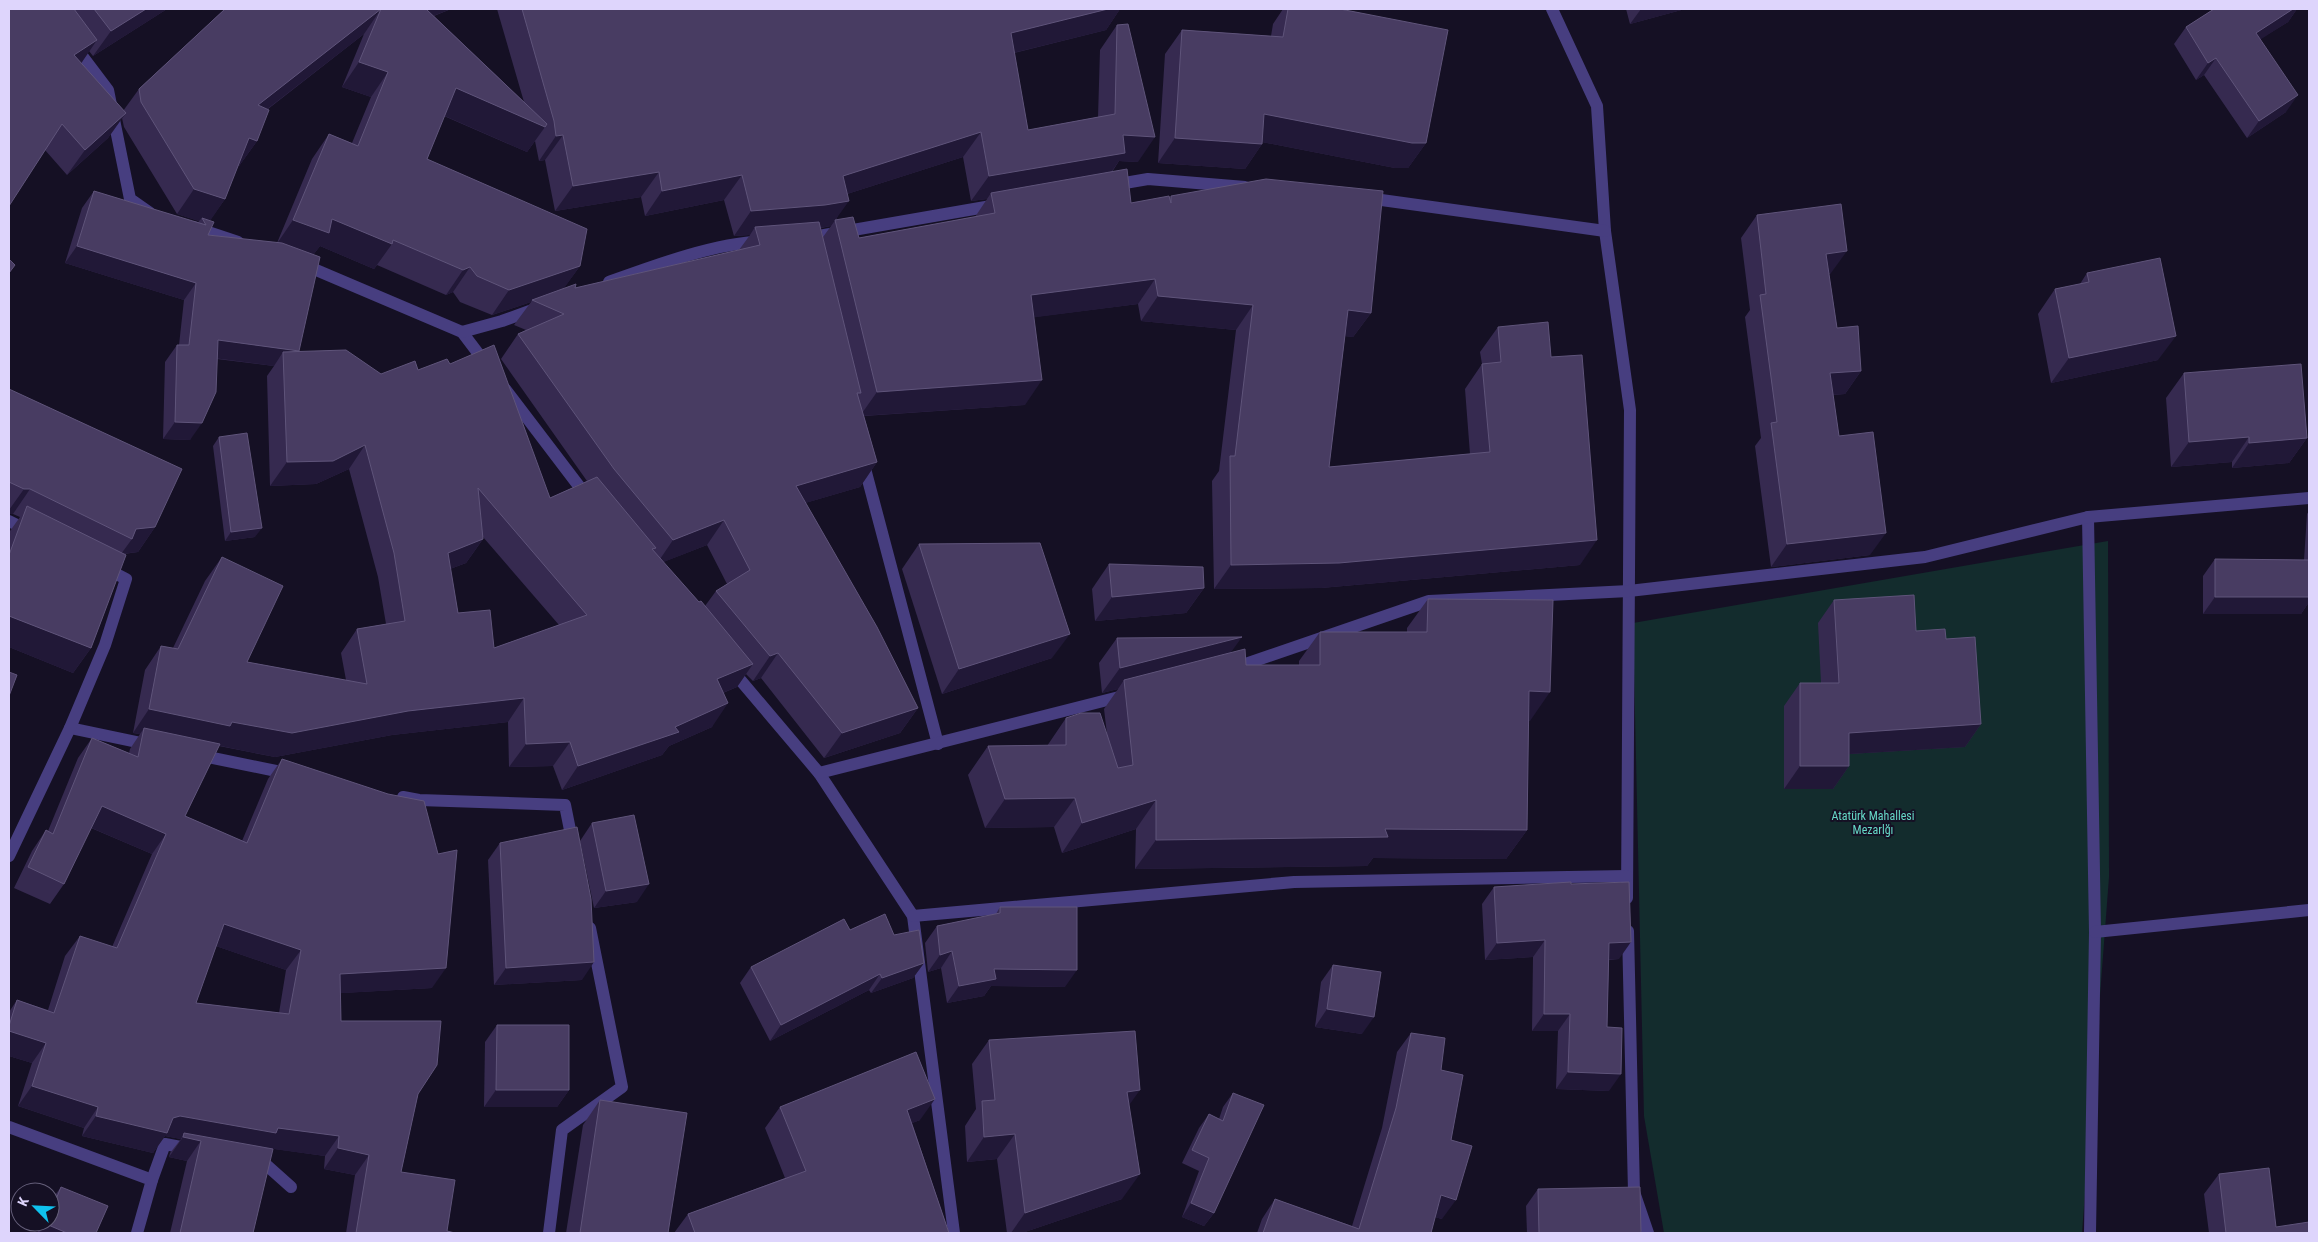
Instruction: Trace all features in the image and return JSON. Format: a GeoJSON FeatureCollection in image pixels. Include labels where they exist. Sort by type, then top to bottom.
{"type":"FeatureCollection","features":[{"type":"Feature","properties":{"kind":"street"},"geometry":{"type":"LineString","coordinates":[[1552,9],[1597,106],[1606,231],[1630,410],[1627,876],[1634,1192],[1648,1233]]}},
{"type":"Feature","properties":{"kind":"street"},"geometry":{"type":"LineString","coordinates":[[64,31],[108,90],[130,199],[151,214],[160,216]]}},
{"type":"Feature","properties":{"kind":"street"},"geometry":{"type":"LineString","coordinates":[[1099,187],[1148,179],[1254,188]]}},
{"type":"Feature","properties":{"kind":"street"},"geometry":{"type":"LineString","coordinates":[[1350,196],[1606,231]]}},
{"type":"Feature","properties":{"kind":"street"},"geometry":{"type":"LineString","coordinates":[[790,239],[810,242],[1012,202]]}},
{"type":"Feature","properties":{"kind":"street"},"geometry":{"type":"LineString","coordinates":[[178,222],[250,246]]}},
{"type":"Feature","properties":{"kind":"street"},"geometry":{"type":"LineString","coordinates":[[593,288],[656,265],[743,242],[771,240]]}},
{"type":"Feature","properties":{"kind":"street"},"geometry":{"type":"LineString","coordinates":[[286,258],[462,332],[574,480],[599,510]]}},
{"type":"Feature","properties":{"kind":"street"},"geometry":{"type":"LineString","coordinates":[[462,332],[548,305]]}},
{"type":"Feature","properties":{"kind":"street"},"geometry":{"type":"LineString","coordinates":[[859,446],[938,744]]}},
{"type":"Feature","properties":{"kind":"street"},"geometry":{"type":"LineString","coordinates":[[1220,671],[1429,601],[1629,591],[1925,557],[2088,518],[2309,498]]}},
{"type":"Feature","properties":{"kind":"street"},"geometry":{"type":"LineString","coordinates":[[2088,518],[2095,932],[2090,1233]]}},
{"type":"Feature","properties":{"kind":"street"},"geometry":{"type":"LineString","coordinates":[[9,522],[40,536]]}},
{"type":"Feature","properties":{"kind":"street"},"geometry":{"type":"LineString","coordinates":[[9,855],[70,728],[105,645],[126,578],[91,561]]}},
{"type":"Feature","properties":{"kind":"street"},"geometry":{"type":"LineString","coordinates":[[725,661],[819,773],[913,916],[954,1233]]}},
{"type":"Feature","properties":{"kind":"street"},"geometry":{"type":"LineString","coordinates":[[819,773],[1136,693]]}},
{"type":"Feature","properties":{"kind":"street"},"geometry":{"type":"LineString","coordinates":[[70,728],[167,748]]}},
{"type":"Feature","properties":{"kind":"street"},"geometry":{"type":"LineString","coordinates":[[186,752],[302,776]]}},
{"type":"Feature","properties":{"kind":"street"},"geometry":{"type":"LineString","coordinates":[[390,794],[419,800],[565,805],[575,854]]}},
{"type":"Feature","properties":{"kind":"street"},"geometry":{"type":"LineString","coordinates":[[913,916],[1294,882],[1627,876]]}},
{"type":"Feature","properties":{"kind":"street"},"geometry":{"type":"LineString","coordinates":[[2095,932],[2309,910]]}},
{"type":"Feature","properties":{"kind":"street"},"geometry":{"type":"LineString","coordinates":[[549,1233],[562,1130],[622,1087],[587,912]]}},
{"type":"Feature","properties":{"kind":"street"},"geometry":{"type":"LineString","coordinates":[[9,1127],[152,1180]]}},
{"type":"Feature","properties":{"kind":"street"},"geometry":{"type":"LineString","coordinates":[[136,1233],[165,1144],[200,1150]]}},
{"type":"Feature","properties":{"kind":"street"},"geometry":{"type":"LineString","coordinates":[[246,1159],[263,1162],[291,1188]]}},
{"type":"Feature","properties":{"kind":"green space","name":"Atatürk Mahallesi Mezarlğı"},"geometry":{"type":"Polygon","coordinates":[[[2108,541],[2109,877],[2082,1233],[1664,1233],[1644,1116],[1633,623],[2108,541]]]}},
{"type":"Feature","properties":{"kind":"building"},"geometry":{"type":"Polygon","coordinates":[[[9,9],[74,9],[97,40],[74,55],[126,113],[85,150],[62,124],[9,206],[9,9]]]}},
{"type":"Feature","properties":{"kind":"building"},"geometry":{"type":"Polygon","coordinates":[[[94,9],[146,9],[111,31],[94,9]]]}},
{"type":"Feature","properties":{"kind":"building"},"geometry":{"type":"Polygon","coordinates":[[[225,9],[381,9],[258,105],[269,110],[257,141],[249,138],[225,199],[194,189],[141,102],[139,89],[225,9]]]}},
{"type":"Feature","properties":{"kind":"building"},"geometry":{"type":"Polygon","coordinates":[[[381,9],[426,9],[547,124],[545,127],[456,88],[427,159],[587,229],[580,266],[509,290],[477,276],[470,267],[463,270],[393,240],[392,244],[332,219],[329,233],[293,220],[329,134],[358,146],[388,72],[359,62],[381,9]]]}},
{"type":"Feature","properties":{"kind":"building"},"geometry":{"type":"Polygon","coordinates":[[[522,9],[1108,9],[1011,33],[1028,130],[1115,114],[1117,25],[1128,24],[1155,137],[1123,135],[1125,153],[989,176],[981,132],[843,176],[849,201],[825,205],[751,211],[742,175],[662,191],[659,172],[573,186],[563,135],[556,136],[554,121],[522,9]]]}},
{"type":"Feature","properties":{"kind":"building"},"geometry":{"type":"Polygon","coordinates":[[[1288,9],[1340,9],[1448,30],[1426,143],[1412,143],[1264,114],[1262,144],[1175,138],[1182,30],[1283,37],[1288,9]]]}},
{"type":"Feature","properties":{"kind":"building"},"geometry":{"type":"Polygon","coordinates":[[[2214,9],[2293,9],[2256,33],[2298,95],[2259,121],[2216,58],[2208,63],[2186,27],[2214,9]]]}},
{"type":"Feature","properties":{"kind":"building"},"geometry":{"type":"Polygon","coordinates":[[[1127,169],[1131,203],[1169,196],[1171,203],[1171,196],[1266,179],[1383,191],[1371,313],[1348,310],[1329,467],[1490,452],[1482,364],[1501,362],[1498,327],[1548,322],[1551,357],[1582,355],[1597,540],[1339,563],[1231,565],[1230,456],[1235,456],[1253,305],[1158,296],[1155,279],[1031,295],[1042,380],[877,392],[835,220],[853,217],[859,238],[995,213],[991,193],[1127,169]]]}},
{"type":"Feature","properties":{"kind":"building"},"geometry":{"type":"Polygon","coordinates":[[[94,191],[206,225],[202,218],[214,222],[208,235],[282,243],[320,257],[299,351],[218,340],[216,392],[202,423],[175,422],[177,345],[189,345],[196,283],[77,246],[94,191]]]}},
{"type":"Feature","properties":{"kind":"building"},"geometry":{"type":"Polygon","coordinates":[[[1841,204],[1847,251],[1826,254],[1837,328],[1858,326],[1861,371],[1830,373],[1839,436],[1873,432],[1886,533],[1787,544],[1771,423],[1777,422],[1760,295],[1766,294],[1757,215],[1841,204]]]}},
{"type":"Feature","properties":{"kind":"building"},"geometry":{"type":"Polygon","coordinates":[[[819,222],[861,393],[857,393],[877,462],[796,486],[877,627],[918,708],[842,733],[778,653],[770,656],[716,591],[750,570],[724,520],[673,540],[614,469],[518,334],[564,314],[532,300],[576,284],[575,288],[760,245],[755,227],[819,222]]]}},
{"type":"Feature","properties":{"kind":"building"},"geometry":{"type":"Polygon","coordinates":[[[2160,258],[2176,336],[2069,358],[2055,289],[2089,282],[2087,273],[2160,258]]]}},
{"type":"Feature","properties":{"kind":"building"},"geometry":{"type":"Polygon","coordinates":[[[9,259],[15,265],[9,273],[9,259]]]}},
{"type":"Feature","properties":{"kind":"building"},"geometry":{"type":"Polygon","coordinates":[[[494,345],[550,498],[597,477],[656,548],[652,549],[699,602],[701,601],[753,664],[717,679],[728,703],[675,727],[679,732],[578,766],[570,742],[526,744],[524,698],[408,711],[292,733],[232,722],[230,726],[149,709],[161,646],[178,649],[222,557],[283,586],[247,662],[367,684],[357,629],[405,621],[394,553],[365,445],[333,461],[287,462],[283,352],[346,350],[381,374],[415,361],[418,370],[447,359],[450,364],[494,345]],[[478,488],[483,539],[448,553],[458,613],[490,610],[494,648],[587,615],[478,488]]]}},
{"type":"Feature","properties":{"kind":"building"},"geometry":{"type":"Polygon","coordinates":[[[2301,364],[2307,438],[2249,443],[2249,437],[2189,442],[2184,373],[2301,364]]]}},
{"type":"Feature","properties":{"kind":"building"},"geometry":{"type":"Polygon","coordinates":[[[9,389],[182,469],[155,527],[136,529],[132,539],[30,489],[24,489],[9,482],[9,389]]]}},
{"type":"Feature","properties":{"kind":"building"},"geometry":{"type":"Polygon","coordinates":[[[247,433],[262,528],[231,532],[219,437],[247,433]]]}},
{"type":"Feature","properties":{"kind":"building"},"geometry":{"type":"Polygon","coordinates":[[[27,506],[126,555],[91,648],[9,616],[9,555],[27,506]]]}},
{"type":"Feature","properties":{"kind":"building"},"geometry":{"type":"Polygon","coordinates":[[[1040,543],[1070,634],[959,669],[919,544],[1040,543]]]}},
{"type":"Feature","properties":{"kind":"building"},"geometry":{"type":"Polygon","coordinates":[[[2215,559],[2309,560],[2309,597],[2215,597],[2215,559]]]}},
{"type":"Feature","properties":{"kind":"building"},"geometry":{"type":"Polygon","coordinates":[[[1109,564],[1203,567],[1204,588],[1112,597],[1109,564]]]}},
{"type":"Feature","properties":{"kind":"building"},"geometry":{"type":"Polygon","coordinates":[[[1914,595],[1916,631],[1945,629],[1946,639],[1975,637],[1981,724],[1849,733],[1849,766],[1800,766],[1800,683],[1839,683],[1834,600],[1914,595]]]}},
{"type":"Feature","properties":{"kind":"building"},"geometry":{"type":"Polygon","coordinates":[[[1428,599],[1553,600],[1550,692],[1529,691],[1527,830],[1385,829],[1388,837],[1156,840],[1156,800],[1082,823],[1075,798],[1005,799],[988,746],[1066,745],[1066,718],[1081,713],[1100,713],[1118,768],[1133,765],[1124,680],[1245,649],[1246,665],[1320,665],[1320,632],[1427,632],[1428,599]]]}},
{"type":"Feature","properties":{"kind":"building"},"geometry":{"type":"Polygon","coordinates":[[[1242,637],[1120,668],[1117,638],[1242,637]]]}},
{"type":"Feature","properties":{"kind":"building"},"geometry":{"type":"Polygon","coordinates":[[[9,672],[17,675],[9,696],[9,672]]]}},
{"type":"Feature","properties":{"kind":"building"},"geometry":{"type":"Polygon","coordinates":[[[144,728],[220,744],[185,816],[247,843],[282,759],[388,794],[424,801],[438,854],[457,850],[446,968],[340,974],[341,1021],[441,1021],[437,1065],[418,1094],[401,1172],[455,1180],[447,1231],[455,1233],[356,1233],[369,1155],[338,1148],[339,1136],[278,1128],[276,1133],[180,1116],[173,1118],[167,1133],[96,1116],[98,1107],[32,1086],[46,1043],[9,1031],[17,1000],[54,1013],[80,936],[117,948],[166,834],[102,806],[64,884],[28,867],[46,830],[53,834],[92,738],[138,757],[144,728]],[[224,924],[196,1003],[289,1014],[301,950],[224,924]]]}},
{"type":"Feature","properties":{"kind":"building"},"geometry":{"type":"Polygon","coordinates":[[[634,815],[649,884],[606,891],[592,823],[634,815]]]}},
{"type":"Feature","properties":{"kind":"building"},"geometry":{"type":"Polygon","coordinates":[[[577,827],[591,899],[594,962],[506,968],[500,843],[577,827]]]}},
{"type":"Feature","properties":{"kind":"building"},"geometry":{"type":"Polygon","coordinates":[[[1571,882],[1571,884],[1629,882],[1631,942],[1609,943],[1607,1027],[1622,1028],[1621,1074],[1568,1072],[1570,1014],[1544,1014],[1545,940],[1497,943],[1494,887],[1571,882]]]}},
{"type":"Feature","properties":{"kind":"building"},"geometry":{"type":"Polygon","coordinates":[[[1000,907],[1077,907],[1077,970],[994,969],[996,979],[959,986],[952,951],[940,955],[937,926],[1000,913],[1000,907]]]}},
{"type":"Feature","properties":{"kind":"building"},"geometry":{"type":"Polygon","coordinates":[[[885,914],[894,935],[919,930],[924,963],[882,978],[880,974],[781,1025],[751,967],[844,919],[850,930],[885,914]]]}},
{"type":"Feature","properties":{"kind":"building"},"geometry":{"type":"Polygon","coordinates":[[[1333,965],[1381,972],[1374,1017],[1327,1009],[1333,965]]]}},
{"type":"Feature","properties":{"kind":"building"},"geometry":{"type":"Polygon","coordinates":[[[497,1025],[569,1025],[569,1090],[496,1090],[497,1025]]]}},
{"type":"Feature","properties":{"kind":"building"},"geometry":{"type":"Polygon","coordinates":[[[1135,1031],[1140,1090],[1127,1092],[1140,1174],[1025,1213],[1015,1134],[984,1137],[982,1101],[995,1100],[989,1040],[1135,1031]]]}},
{"type":"Feature","properties":{"kind":"building"},"geometry":{"type":"Polygon","coordinates":[[[1411,1033],[1445,1038],[1441,1070],[1463,1075],[1451,1140],[1472,1146],[1456,1200],[1441,1195],[1431,1233],[1263,1233],[1275,1199],[1359,1229],[1396,1108],[1411,1033]]]}},
{"type":"Feature","properties":{"kind":"building"},"geometry":{"type":"Polygon","coordinates":[[[916,1052],[935,1099],[907,1110],[949,1233],[695,1233],[688,1214],[806,1171],[780,1107],[916,1052]]]}},
{"type":"Feature","properties":{"kind":"building"},"geometry":{"type":"Polygon","coordinates":[[[1233,1093],[1264,1105],[1214,1213],[1191,1203],[1209,1158],[1192,1150],[1209,1114],[1223,1121],[1233,1093]]]}},
{"type":"Feature","properties":{"kind":"building"},"geometry":{"type":"Polygon","coordinates":[[[600,1100],[687,1113],[668,1233],[580,1233],[600,1100]]]}},
{"type":"Feature","properties":{"kind":"building"},"geometry":{"type":"Polygon","coordinates":[[[184,1133],[273,1149],[253,1233],[180,1233],[201,1141],[183,1137],[184,1133]]]}},
{"type":"Feature","properties":{"kind":"building"},"geometry":{"type":"Polygon","coordinates":[[[2269,1168],[2276,1227],[2309,1222],[2309,1233],[2226,1233],[2219,1174],[2269,1168]]]}},
{"type":"Feature","properties":{"kind":"building"},"geometry":{"type":"Polygon","coordinates":[[[61,1187],[108,1206],[96,1233],[67,1233],[60,1230],[61,1187]]]}},
{"type":"Feature","properties":{"kind":"building"},"geometry":{"type":"Polygon","coordinates":[[[1640,1187],[1641,1233],[1539,1233],[1538,1189],[1640,1187]]]}}]}
